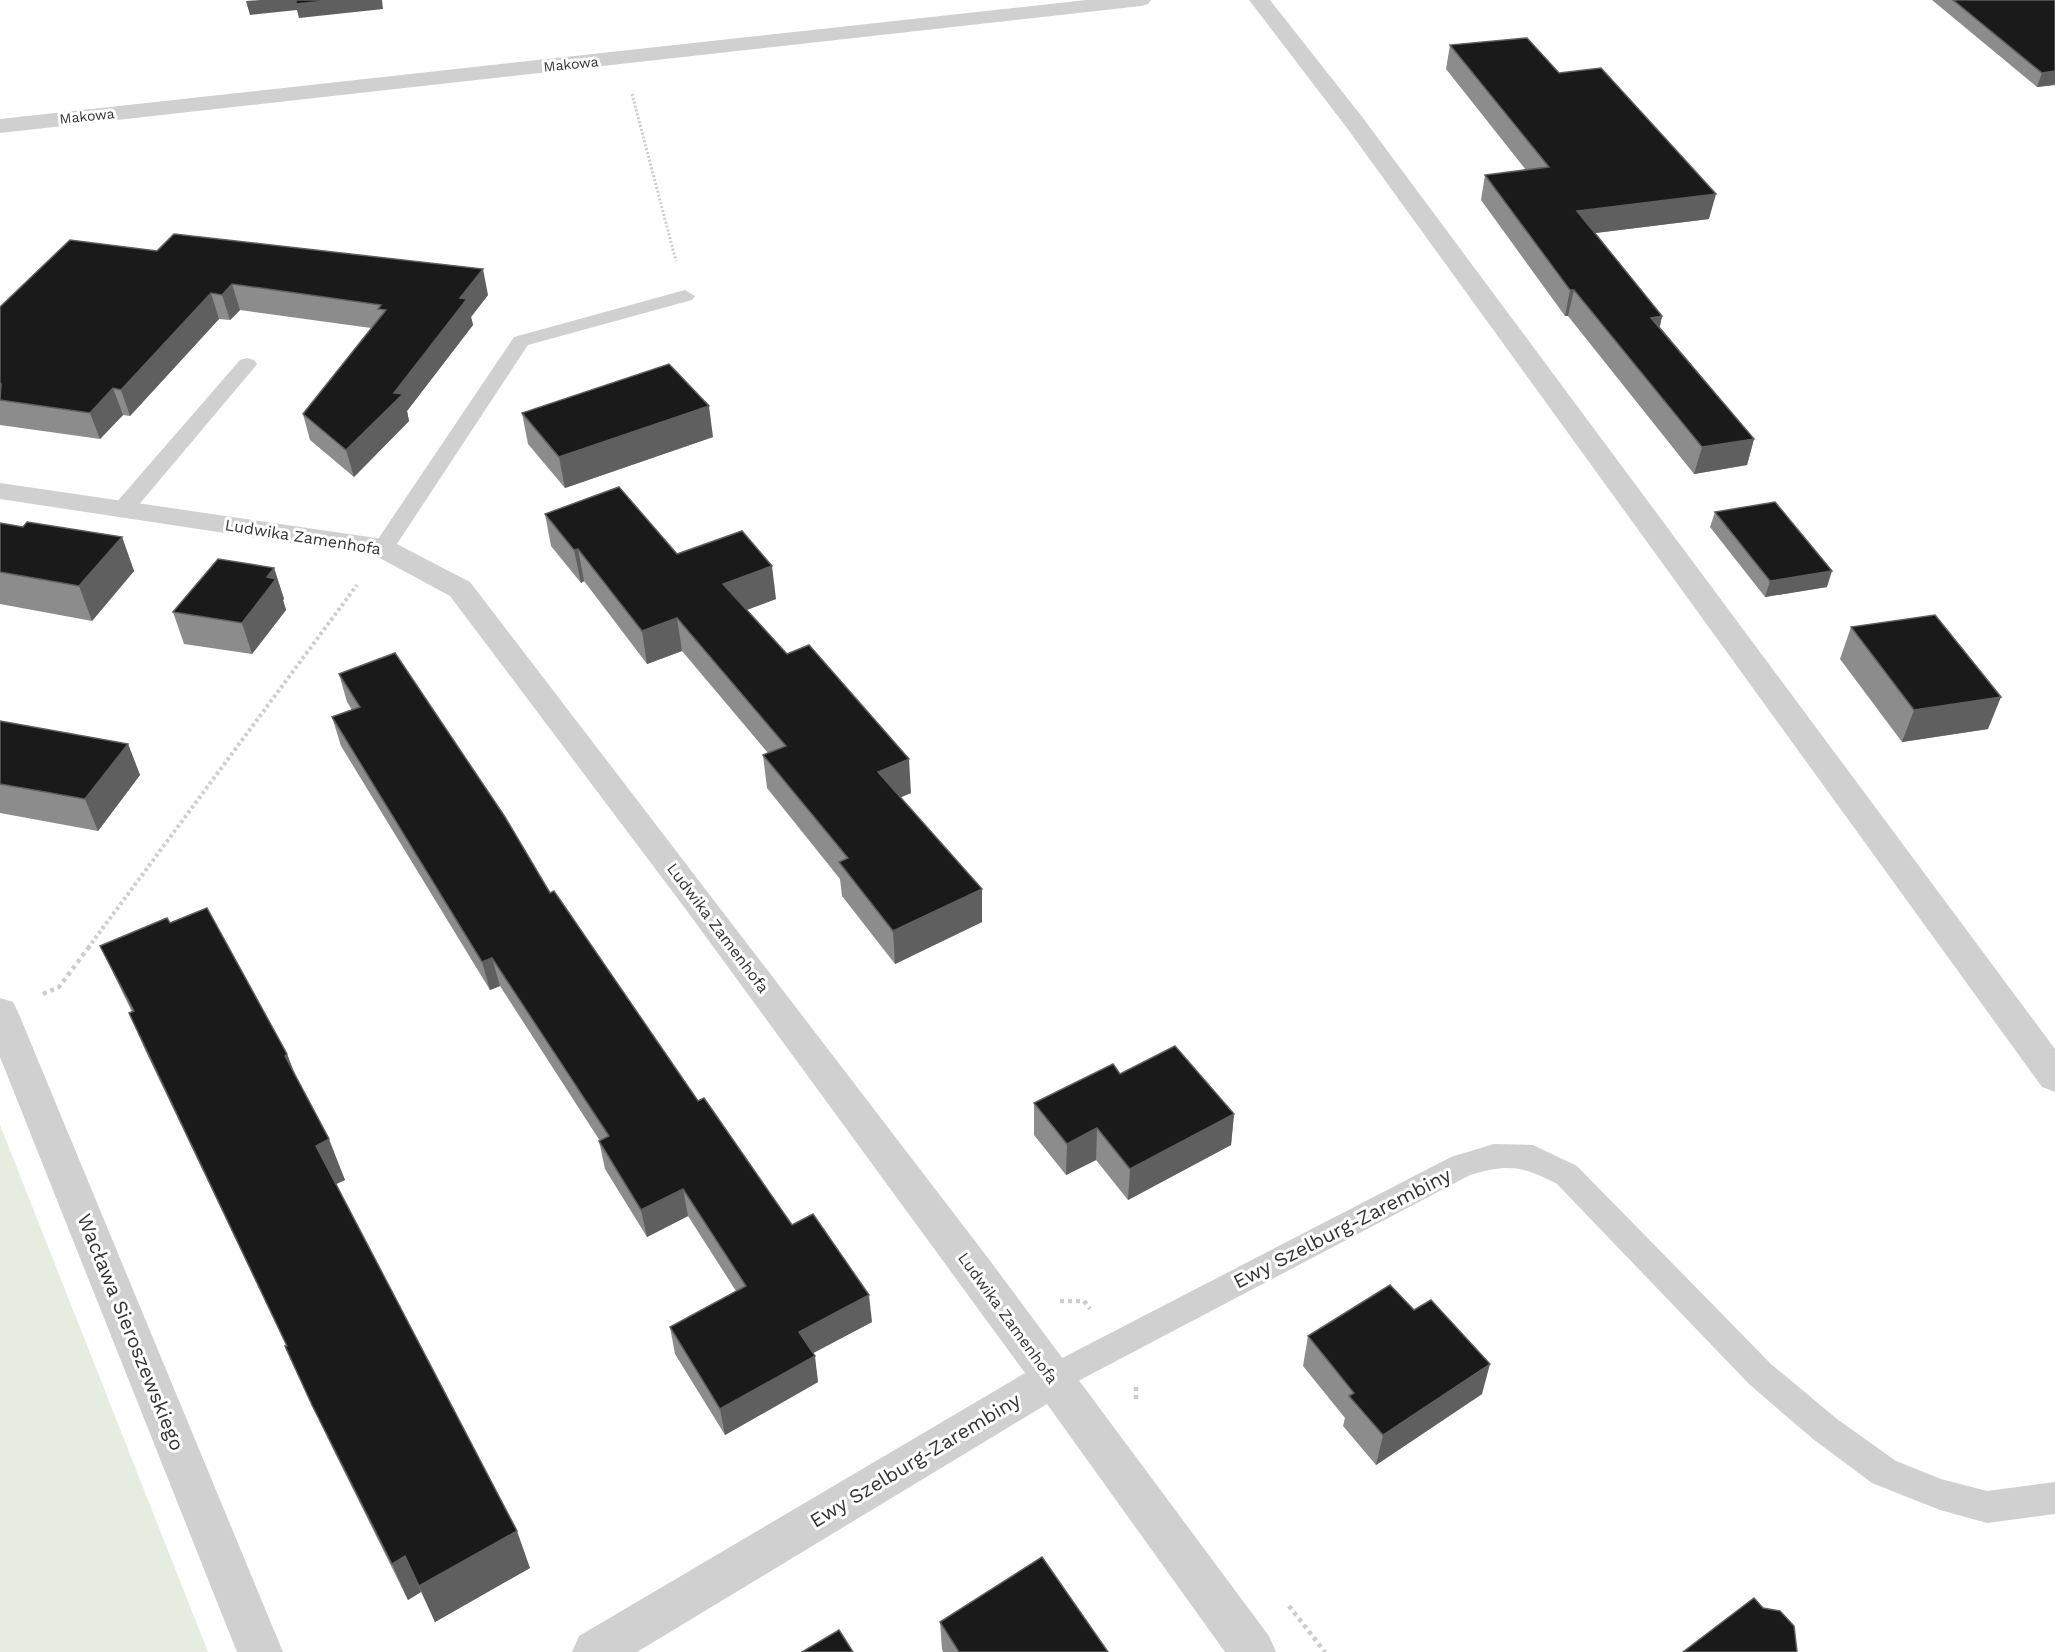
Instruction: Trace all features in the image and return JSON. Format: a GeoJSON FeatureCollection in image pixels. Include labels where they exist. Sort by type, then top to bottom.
{"type":"FeatureCollection","features":[{"type":"Feature","properties":{"kind":"street","name":"Makowa"},"geometry":{"type":"LineString","coordinates":[[0,126],[1141,0]]}},
{"type":"Feature","properties":{"kind":"street"},"geometry":{"type":"LineString","coordinates":[[1259,0],[1355,123],[2055,1077]]}},
{"type":"Feature","properties":{"kind":"street","name":"Ludwika Zamenhofa"},"geometry":{"type":"LineString","coordinates":[[0,491],[383,548],[460,589],[699,902],[1253,1652]]}},
{"type":"Feature","properties":{"kind":"street","name":"Wacława Sieroszewskiego"},"geometry":{"type":"LineString","coordinates":[[0,1012],[260,1652]]}},
{"type":"Feature","properties":{"kind":"street","name":"Ewy Szelburg-Zarembiny"},"geometry":{"type":"LineString","coordinates":[[595,1652],[1052,1379]]}},
{"type":"Feature","properties":{"kind":"lane"},"geometry":{"type":"LineString","coordinates":[[383,548],[522,341],[686,296]]}},
{"type":"Feature","properties":{"kind":"lane"},"geometry":{"type":"LineString","coordinates":[[123,509],[247,364]]}},
{"type":"Feature","properties":{"kind":"lane","name":"Ewy Szelburg-Zarembiny"},"geometry":{"type":"LineString","coordinates":[[1052,1379],[1461,1166],[1494,1156],[1533,1157],[1567,1175],[1760,1374],[1825,1429],[1884,1472],[1940,1494],[1987,1507],[2039,1503],[2055,1498]]}},
{"type":"Feature","properties":{"kind":"path"},"geometry":{"type":"LineString","coordinates":[[623,58],[686,296]]}},
{"type":"Feature","properties":{"kind":"path"},"geometry":{"type":"LineString","coordinates":[[39,995],[59,987],[358,584],[366,578]]}},
{"type":"Feature","properties":{"kind":"shaded area"},"geometry":{"type":"Polygon","coordinates":[[[0,1125],[208,1652],[0,1652],[0,1125]]]}},
{"type":"Feature","properties":{"kind":"building"},"geometry":{"type":"Polygon","coordinates":[[[296,0],[335,0],[296,4],[296,0]]]}},
{"type":"Feature","properties":{"kind":"building"},"geometry":{"type":"Polygon","coordinates":[[[1953,0],[2055,0],[2055,71],[2042,73],[1953,0]]]}},
{"type":"Feature","properties":{"kind":"building"},"geometry":{"type":"Polygon","coordinates":[[[1527,38],[1559,73],[1601,68],[1716,194],[1577,211],[1662,316],[1651,318],[1754,439],[1702,447],[1574,290],[1570,290],[1485,175],[1549,167],[1450,45],[1527,38]]]}},
{"type":"Feature","properties":{"kind":"building"},"geometry":{"type":"Polygon","coordinates":[[[174,234],[483,269],[460,298],[467,299],[394,393],[403,394],[346,450],[303,414],[386,310],[378,309],[381,305],[232,284],[222,295],[211,293],[121,390],[113,388],[90,413],[0,400],[0,307],[70,240],[157,251],[174,234]]]}},
{"type":"Feature","properties":{"kind":"building"},"geometry":{"type":"Polygon","coordinates":[[[669,364],[709,406],[559,457],[522,413],[669,364]]]}},
{"type":"Feature","properties":{"kind":"building"},"geometry":{"type":"Polygon","coordinates":[[[619,487],[677,554],[742,531],[772,566],[723,584],[787,654],[809,645],[909,759],[878,772],[982,889],[893,931],[839,862],[848,858],[763,755],[786,746],[677,618],[642,631],[578,549],[574,550],[545,514],[619,487]]]}},
{"type":"Feature","properties":{"kind":"building"},"geometry":{"type":"Polygon","coordinates":[[[1775,502],[1832,571],[1770,581],[1715,512],[1775,502]]]}},
{"type":"Feature","properties":{"kind":"building"},"geometry":{"type":"Polygon","coordinates":[[[27,522],[122,537],[79,586],[0,572],[0,523],[23,527],[27,522]]]}},
{"type":"Feature","properties":{"kind":"building"},"geometry":{"type":"Polygon","coordinates":[[[218,559],[274,568],[267,577],[276,579],[242,623],[173,612],[218,559]]]}},
{"type":"Feature","properties":{"kind":"building"},"geometry":{"type":"Polygon","coordinates":[[[1935,615],[2001,697],[1914,710],[1851,627],[1935,615]]]}},
{"type":"Feature","properties":{"kind":"building"},"geometry":{"type":"Polygon","coordinates":[[[395,653],[505,817],[550,893],[554,891],[698,1101],[704,1098],[792,1225],[813,1214],[869,1295],[799,1332],[815,1356],[720,1409],[670,1327],[746,1286],[683,1189],[641,1210],[599,1141],[609,1136],[492,958],[482,962],[332,717],[360,707],[339,674],[395,653]]]}},
{"type":"Feature","properties":{"kind":"building"},"geometry":{"type":"Polygon","coordinates":[[[0,721],[128,744],[85,799],[0,784],[0,721]]]}},
{"type":"Feature","properties":{"kind":"building"},"geometry":{"type":"Polygon","coordinates":[[[207,908],[287,1054],[285,1056],[329,1139],[316,1146],[517,1531],[419,1586],[405,1556],[392,1564],[312,1405],[285,1346],[287,1346],[129,1013],[134,1011],[100,946],[167,918],[170,923],[207,908]]]}},
{"type":"Feature","properties":{"kind":"building"},"geometry":{"type":"Polygon","coordinates":[[[1175,1046],[1234,1114],[1130,1169],[1097,1128],[1067,1144],[1034,1103],[1113,1064],[1120,1074],[1175,1046]]]}},
{"type":"Feature","properties":{"kind":"building"},"geometry":{"type":"Polygon","coordinates":[[[1390,1285],[1414,1310],[1431,1300],[1490,1364],[1383,1435],[1349,1396],[1354,1393],[1308,1336],[1390,1285]]]}},
{"type":"Feature","properties":{"kind":"building"},"geometry":{"type":"Polygon","coordinates":[[[1042,1557],[1108,1652],[959,1652],[940,1622],[1042,1557]]]}},
{"type":"Feature","properties":{"kind":"building"},"geometry":{"type":"Polygon","coordinates":[[[1754,1598],[1763,1608],[1780,1611],[1794,1626],[1797,1652],[1683,1652],[1754,1598]]]}},
{"type":"Feature","properties":{"kind":"building"},"geometry":{"type":"Polygon","coordinates":[[[839,1630],[853,1652],[802,1652],[839,1630]]]}}]}
